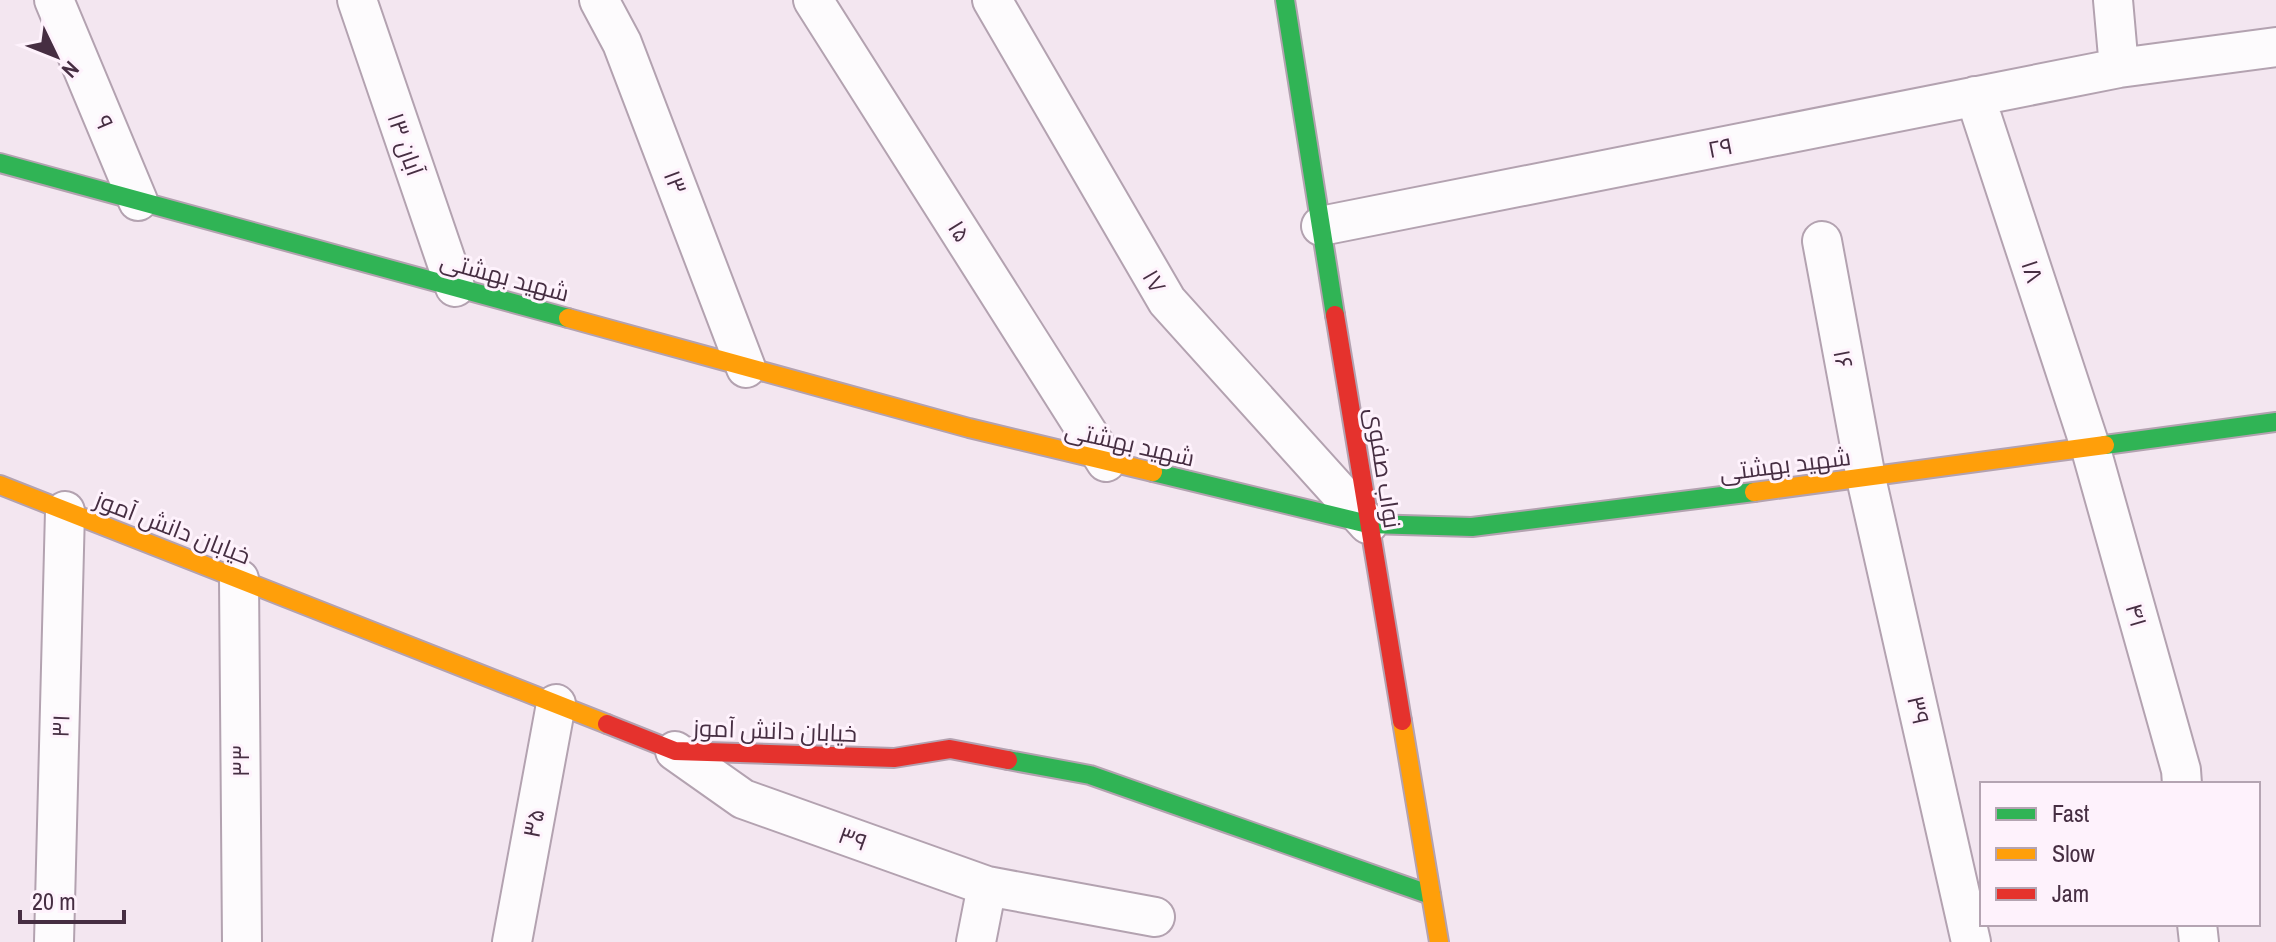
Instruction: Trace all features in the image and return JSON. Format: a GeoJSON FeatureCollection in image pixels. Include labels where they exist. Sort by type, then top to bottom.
{"type":"FeatureCollection","features":[{"type":"Feature","properties":{"kind":"main road","name":"نواب صفوی"},"geometry":{"type":"LineString","coordinates":[[1285,0],[1368,524],[1439,942]]}},
{"type":"Feature","properties":{"kind":"main road","name":"شهید بهشتی"},"geometry":{"type":"LineString","coordinates":[[0,163],[969,428],[1368,524],[1472,527],[1866,478],[2276,422]]}},
{"type":"Feature","properties":{"kind":"main road","name":"خیابان دانش آموز"},"geometry":{"type":"LineString","coordinates":[[0,485],[675,751],[894,758],[950,749],[1090,775],[1431,895]]}},
{"type":"Feature","properties":{"kind":"street","name":"۹"},"geometry":{"type":"LineString","coordinates":[[54,0],[138,201]]}},
{"type":"Feature","properties":{"kind":"street","name":"۱۳ آبان"},"geometry":{"type":"LineString","coordinates":[[357,0],[455,287]]}},
{"type":"Feature","properties":{"kind":"street","name":"۱۳"},"geometry":{"type":"LineString","coordinates":[[599,0],[622,43],[746,368]]}},
{"type":"Feature","properties":{"kind":"street","name":"۱۵"},"geometry":{"type":"LineString","coordinates":[[813,0],[1106,462]]}},
{"type":"Feature","properties":{"kind":"street","name":"۱۷"},"geometry":{"type":"LineString","coordinates":[[992,0],[1167,301],[1368,524]]}},
{"type":"Feature","properties":{"kind":"street"},"geometry":{"type":"LineString","coordinates":[[2113,0],[2119,68]]}},
{"type":"Feature","properties":{"kind":"street","name":"۲۹"},"geometry":{"type":"LineString","coordinates":[[1321,226],[2119,68],[2276,47]]}},
{"type":"Feature","properties":{"kind":"street","name":"۱۸"},"geometry":{"type":"LineString","coordinates":[[1975,96],[2090,446]]}},
{"type":"Feature","properties":{"kind":"street","name":"۱۶"},"geometry":{"type":"LineString","coordinates":[[1822,241],[1866,478]]}},
{"type":"Feature","properties":{"kind":"street","name":"۴۱"},"geometry":{"type":"LineString","coordinates":[[2090,446],[2182,782]]}},
{"type":"Feature","properties":{"kind":"street","name":"۳۹"},"geometry":{"type":"LineString","coordinates":[[1866,478],[1971,942]]}},
{"type":"Feature","properties":{"kind":"street","name":"۳۱"},"geometry":{"type":"LineString","coordinates":[[54,942],[65,511]]}},
{"type":"Feature","properties":{"kind":"street","name":"۳۳"},"geometry":{"type":"LineString","coordinates":[[239,579],[242,942]]}},
{"type":"Feature","properties":{"kind":"street","name":"۳۵"},"geometry":{"type":"LineString","coordinates":[[512,942],[556,704]]}},
{"type":"Feature","properties":{"kind":"street","name":"۳۹"},"geometry":{"type":"LineString","coordinates":[[675,751],[743,799],[987,886],[1155,917]]}},
{"type":"Feature","properties":{"kind":"street"},"geometry":{"type":"LineString","coordinates":[[976,942],[987,886]]}},
{"type":"Feature","properties":{"kind":"traffic: fast"},"geometry":{"type":"LineString","coordinates":[[1285,0],[1335,315]]}},
{"type":"Feature","properties":{"kind":"traffic: fast"},"geometry":{"type":"LineString","coordinates":[[0,163],[568,318]]}},
{"type":"Feature","properties":{"kind":"traffic: fast"},"geometry":{"type":"LineString","coordinates":[[2105,445],[2276,422]]}},
{"type":"Feature","properties":{"kind":"traffic: fast"},"geometry":{"type":"LineString","coordinates":[[1153,472],[1368,524],[1472,527],[1754,492]]}},
{"type":"Feature","properties":{"kind":"traffic: fast"},"geometry":{"type":"LineString","coordinates":[[1008,760],[1090,775],[1431,895]]}},
{"type":"Feature","properties":{"kind":"traffic: slow"},"geometry":{"type":"LineString","coordinates":[[568,318],[969,428],[1153,472]]}},
{"type":"Feature","properties":{"kind":"traffic: slow"},"geometry":{"type":"LineString","coordinates":[[1754,492],[2105,445]]}},
{"type":"Feature","properties":{"kind":"traffic: slow"},"geometry":{"type":"LineString","coordinates":[[0,485],[607,724]]}},
{"type":"Feature","properties":{"kind":"traffic: slow"},"geometry":{"type":"LineString","coordinates":[[1402,721],[1439,942]]}},
{"type":"Feature","properties":{"kind":"traffic: jam"},"geometry":{"type":"LineString","coordinates":[[1335,315],[1402,721]]}},
{"type":"Feature","properties":{"kind":"traffic: jam"},"geometry":{"type":"LineString","coordinates":[[607,724],[675,751],[894,758],[950,749],[1008,760]]}}]}
